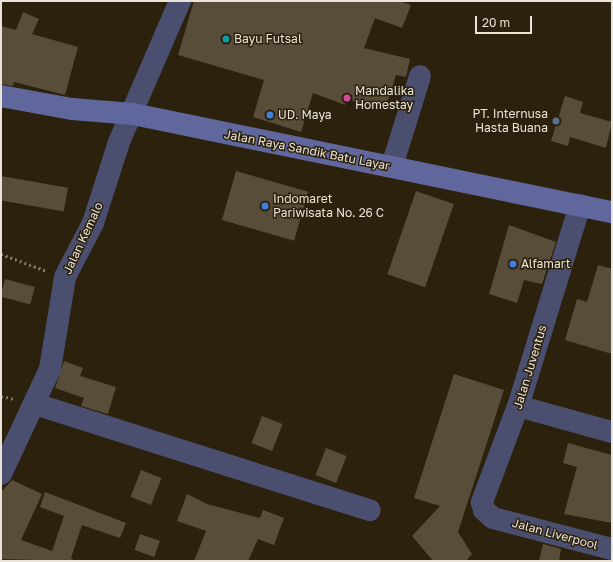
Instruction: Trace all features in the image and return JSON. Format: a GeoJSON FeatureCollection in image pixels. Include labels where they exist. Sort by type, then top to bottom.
{"type":"FeatureCollection","features":[{"type":"Feature","properties":{"kind":"main road","name":"Jalan Raya Sandik Batu Layar"},"geometry":{"type":"LineString","coordinates":[[1,96],[72,109],[133,114],[612,212]]}},
{"type":"Feature","properties":{"kind":"street","name":"Jalan Kemalo"},"geometry":{"type":"LineString","coordinates":[[1,474],[12,444],[35,404],[55,353],[65,277],[95,218],[119,142],[133,114],[180,1]]}},
{"type":"Feature","properties":{"kind":"street"},"geometry":{"type":"LineString","coordinates":[[392,166],[420,76]]}},
{"type":"Feature","properties":{"kind":"street","name":"Jalan Juventus"},"geometry":{"type":"LineString","coordinates":[[499,519],[486,512],[482,499],[518,406],[580,205]]}},
{"type":"Feature","properties":{"kind":"street"},"geometry":{"type":"LineString","coordinates":[[35,404],[370,510]]}},
{"type":"Feature","properties":{"kind":"street"},"geometry":{"type":"LineString","coordinates":[[518,406],[612,432]]}},
{"type":"Feature","properties":{"kind":"street","name":"Jalan Liverpool"},"geometry":{"type":"LineString","coordinates":[[499,519],[612,549]]}},
{"type":"Feature","properties":{"kind":"path"},"geometry":{"type":"LineString","coordinates":[[1,254],[65,277]]}},
{"type":"Feature","properties":{"kind":"building"},"geometry":{"type":"Polygon","coordinates":[[[194,1],[399,1],[411,5],[402,28],[375,18],[364,48],[410,59],[406,77],[396,75],[385,110],[347,99],[345,105],[313,93],[301,132],[253,117],[264,80],[178,55],[194,1]]]}},
{"type":"Feature","properties":{"kind":"building"},"geometry":{"type":"Polygon","coordinates":[[[23,12],[39,19],[32,34],[78,47],[65,95],[14,82],[13,86],[1,84],[1,26],[16,30],[23,12]]]}},
{"type":"Feature","properties":{"kind":"building"},"geometry":{"type":"Polygon","coordinates":[[[565,96],[583,102],[580,113],[612,122],[606,148],[570,137],[568,146],[551,141],[565,96]]]}},
{"type":"Feature","properties":{"kind":"building","name":"Indomaret Pariwisata No. 26 C"},"geometry":{"type":"Polygon","coordinates":[[[236,171],[308,192],[294,241],[222,220],[236,171]]]}},
{"type":"Feature","properties":{"kind":"building"},"geometry":{"type":"Polygon","coordinates":[[[1,176],[68,188],[64,211],[1,200],[1,176]]]}},
{"type":"Feature","properties":{"kind":"building"},"geometry":{"type":"Polygon","coordinates":[[[416,191],[454,204],[425,287],[387,274],[416,191]]]}},
{"type":"Feature","properties":{"kind":"building","name":"Alfamart"},"geometry":{"type":"Polygon","coordinates":[[[509,225],[556,242],[542,284],[524,280],[517,303],[489,294],[509,225]]]}},
{"type":"Feature","properties":{"kind":"building"},"geometry":{"type":"Polygon","coordinates":[[[598,265],[612,269],[612,354],[565,340],[577,299],[587,302],[598,265]]]}},
{"type":"Feature","properties":{"kind":"building"},"geometry":{"type":"Polygon","coordinates":[[[5,279],[35,287],[30,304],[1,297],[5,279]]]}},
{"type":"Feature","properties":{"kind":"building"},"geometry":{"type":"Polygon","coordinates":[[[64,361],[83,368],[80,376],[116,387],[108,414],[81,406],[84,398],[55,388],[64,361]]]}},
{"type":"Feature","properties":{"kind":"building"},"geometry":{"type":"Polygon","coordinates":[[[454,374],[504,390],[458,532],[472,554],[466,561],[433,561],[412,536],[440,506],[414,498],[454,374]]]}},
{"type":"Feature","properties":{"kind":"building"},"geometry":{"type":"Polygon","coordinates":[[[262,416],[283,424],[272,451],[252,443],[262,416]]]}},
{"type":"Feature","properties":{"kind":"building"},"geometry":{"type":"Polygon","coordinates":[[[568,443],[612,455],[612,523],[564,514],[577,467],[563,463],[568,443]]]}},
{"type":"Feature","properties":{"kind":"building"},"geometry":{"type":"Polygon","coordinates":[[[326,448],[347,456],[336,483],[316,475],[326,448]]]}},
{"type":"Feature","properties":{"kind":"building"},"geometry":{"type":"Polygon","coordinates":[[[141,470],[162,478],[151,505],[131,497],[141,470]]]}},
{"type":"Feature","properties":{"kind":"building"},"geometry":{"type":"Polygon","coordinates":[[[12,480],[42,494],[21,540],[52,551],[64,516],[40,507],[45,492],[126,523],[120,538],[82,525],[71,558],[74,561],[1,559],[1,492],[12,480]]]}},
{"type":"Feature","properties":{"kind":"building"},"geometry":{"type":"Polygon","coordinates":[[[187,494],[207,504],[260,518],[263,510],[284,518],[274,545],[258,539],[248,561],[194,561],[206,531],[177,521],[187,494]]]}},
{"type":"Feature","properties":{"kind":"building"},"geometry":{"type":"Polygon","coordinates":[[[140,534],[160,541],[154,557],[134,550],[140,534]]]}},
{"type":"Feature","properties":{"kind":"building"},"geometry":{"type":"Polygon","coordinates":[[[543,544],[561,549],[559,561],[539,561],[543,544]]]}},
{"type":"Feature","properties":{"kind":"place","name":"Bayu Futsal"},"geometry":{"type":"Point","coordinates":[226,39]}},
{"type":"Feature","properties":{"kind":"place","name":"Mandalika Homestay"},"geometry":{"type":"Point","coordinates":[347,98]}},
{"type":"Feature","properties":{"kind":"place","name":"UD. Maya"},"geometry":{"type":"Point","coordinates":[270,115]}},
{"type":"Feature","properties":{"kind":"place","name":"PT. Internusa Hasta Buana"},"geometry":{"type":"Point","coordinates":[556,121]}},
{"type":"Feature","properties":{"kind":"place","name":"Indomaret Pariwisata No. 26 C"},"geometry":{"type":"Point","coordinates":[265,206]}},
{"type":"Feature","properties":{"kind":"place","name":"Alfamart"},"geometry":{"type":"Point","coordinates":[513,264]}}]}
